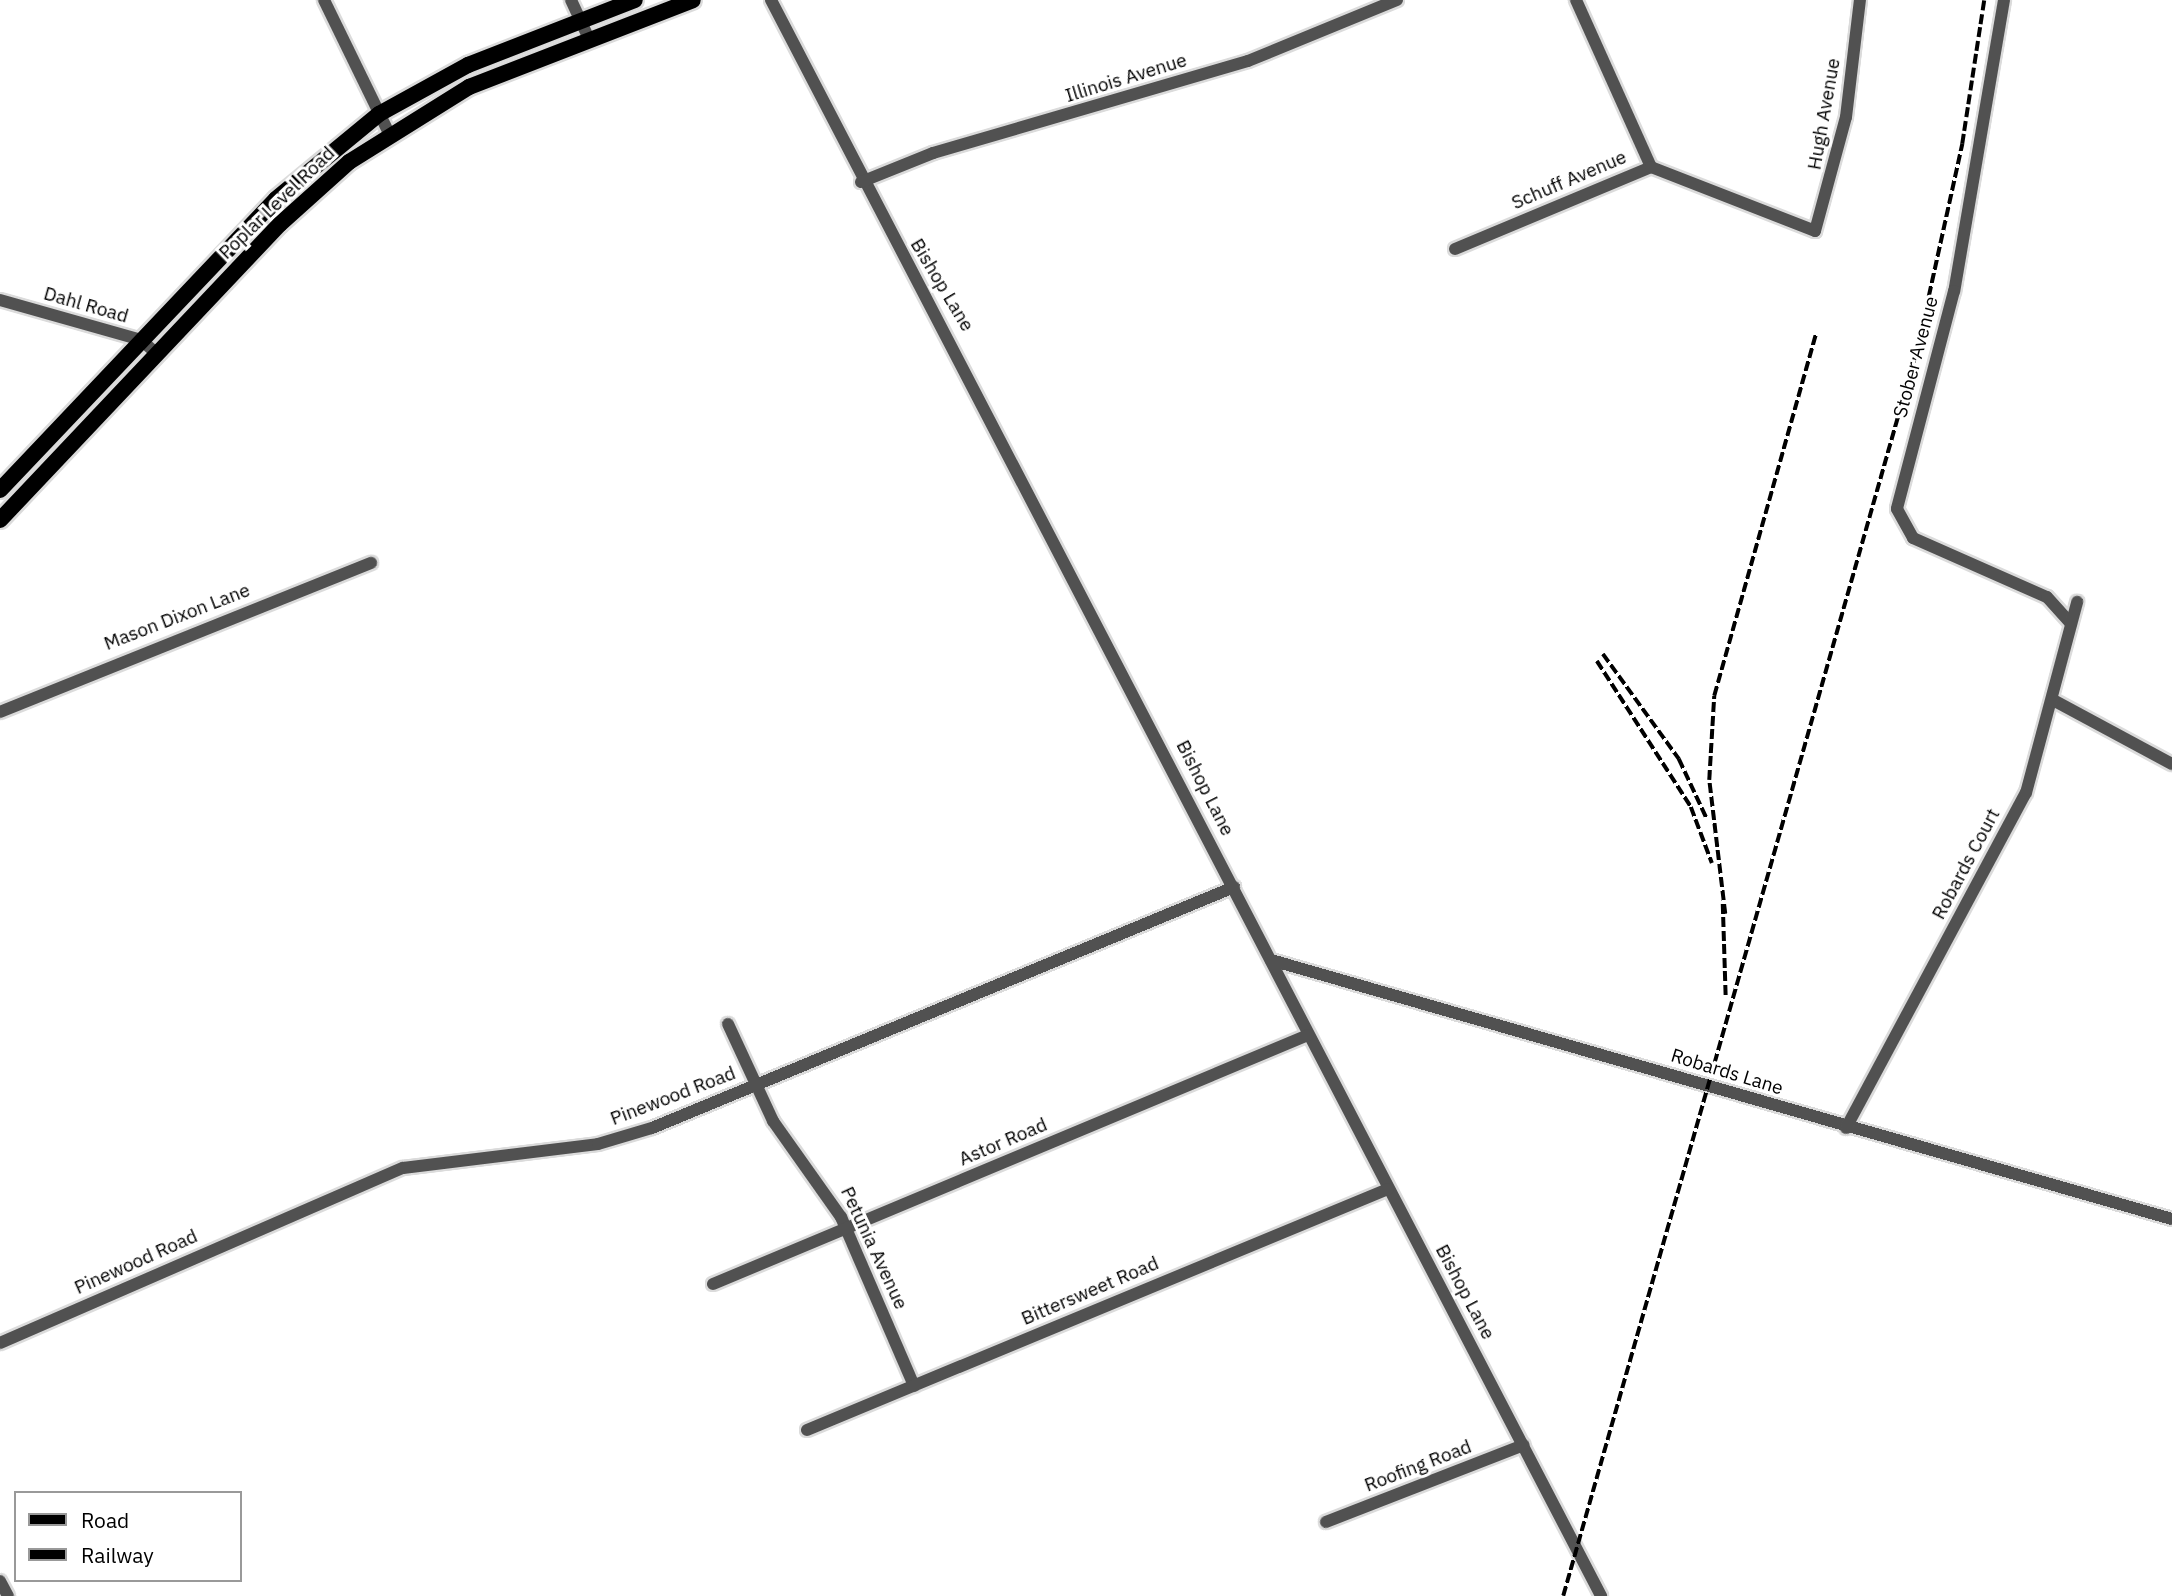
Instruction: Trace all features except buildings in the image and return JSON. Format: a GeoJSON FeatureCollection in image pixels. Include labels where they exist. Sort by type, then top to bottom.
{"type":"FeatureCollection","features":[{"type":"Feature","properties":{"kind":"main road","name":"Poplar Level Road"},"geometry":{"type":"LineString","coordinates":[[0,491],[276,200],[379,114],[468,65],[635,0]]}},
{"type":"Feature","properties":{"kind":"main road","name":"Poplar Level Road"},"geometry":{"type":"LineString","coordinates":[[0,520],[309,196],[389,133],[469,88],[693,0]]}},
{"type":"Feature","properties":{"kind":"street"},"geometry":{"type":"LineString","coordinates":[[324,0],[389,133]]}},
{"type":"Feature","properties":{"kind":"street"},"geometry":{"type":"LineString","coordinates":[[571,0],[589,39]]}},
{"type":"Feature","properties":{"kind":"street","name":"Bishop Lane"},"geometry":{"type":"LineString","coordinates":[[771,0],[861,182],[961,354],[1308,1035],[1601,1596]]}},
{"type":"Feature","properties":{"kind":"street","name":"Illinois Avenue"},"geometry":{"type":"LineString","coordinates":[[861,182],[933,153],[1248,61],[1397,0]]}},
{"type":"Feature","properties":{"kind":"street"},"geometry":{"type":"LineString","coordinates":[[1576,0],[1651,167]]}},
{"type":"Feature","properties":{"kind":"street","name":"Hugh Avenue"},"geometry":{"type":"LineString","coordinates":[[1815,231],[1846,117],[1860,0]]}},
{"type":"Feature","properties":{"kind":"street","name":"Stober Avenue"},"geometry":{"type":"LineString","coordinates":[[2004,0],[1954,290],[1897,509],[1913,538],[2047,597],[2071,624]]}},
{"type":"Feature","properties":{"kind":"street","name":"Schuff Avenue"},"geometry":{"type":"LineString","coordinates":[[1455,249],[1651,167],[1815,231]]}},
{"type":"Feature","properties":{"kind":"street","name":"Dahl Road"},"geometry":{"type":"LineString","coordinates":[[0,300],[141,340],[157,354]]}},
{"type":"Feature","properties":{"kind":"street","name":"Mason Dixon Lane"},"geometry":{"type":"LineString","coordinates":[[0,712],[371,563]]}},
{"type":"Feature","properties":{"kind":"street","name":"Robards Court"},"geometry":{"type":"LineString","coordinates":[[1846,1128],[2026,793],[2077,602]]}},
{"type":"Feature","properties":{"kind":"street"},"geometry":{"type":"LineString","coordinates":[[2053,700],[2172,764]]}},
{"type":"Feature","properties":{"kind":"street","name":"Pinewood Road"},"geometry":{"type":"LineString","coordinates":[[0,1343],[403,1168],[598,1144],[758,1084],[1234,887]]}},
{"type":"Feature","properties":{"kind":"street","name":"Robards Lane"},"geometry":{"type":"LineString","coordinates":[[1270,960],[2172,1220]]}},
{"type":"Feature","properties":{"kind":"street","name":"Petunia Avenue"},"geometry":{"type":"LineString","coordinates":[[728,1024],[758,1084],[772,1121],[818,1177],[845,1228],[914,1385]]}},
{"type":"Feature","properties":{"kind":"street","name":"Astor Road"},"geometry":{"type":"LineString","coordinates":[[713,1284],[1308,1035]]}},
{"type":"Feature","properties":{"kind":"street","name":"Bittersweet Road"},"geometry":{"type":"LineString","coordinates":[[807,1430],[1388,1189]]}},
{"type":"Feature","properties":{"kind":"street","name":"Roofing Road"},"geometry":{"type":"LineString","coordinates":[[1326,1522],[1523,1445]]}},
{"type":"Feature","properties":{"kind":"street"},"geometry":{"type":"LineString","coordinates":[[0,1581],[8,1596]]}},
{"type":"Feature","properties":{"kind":"railway"},"geometry":{"type":"LineString","coordinates":[[1563,1596],[1917,349],[1962,144],[1984,0]]}},
{"type":"Feature","properties":{"kind":"railway"},"geometry":{"type":"LineString","coordinates":[[1725,914],[1709,780],[1714,696],[1816,334]]}},
{"type":"Feature","properties":{"kind":"railway"},"geometry":{"type":"LineString","coordinates":[[1603,654],[1679,759],[1707,819]]}},
{"type":"Feature","properties":{"kind":"railway"},"geometry":{"type":"LineString","coordinates":[[1597,661],[1691,807],[1712,863]]}},
{"type":"Feature","properties":{"kind":"railway"},"geometry":{"type":"LineString","coordinates":[[1723,904],[1726,998]]}}]}
